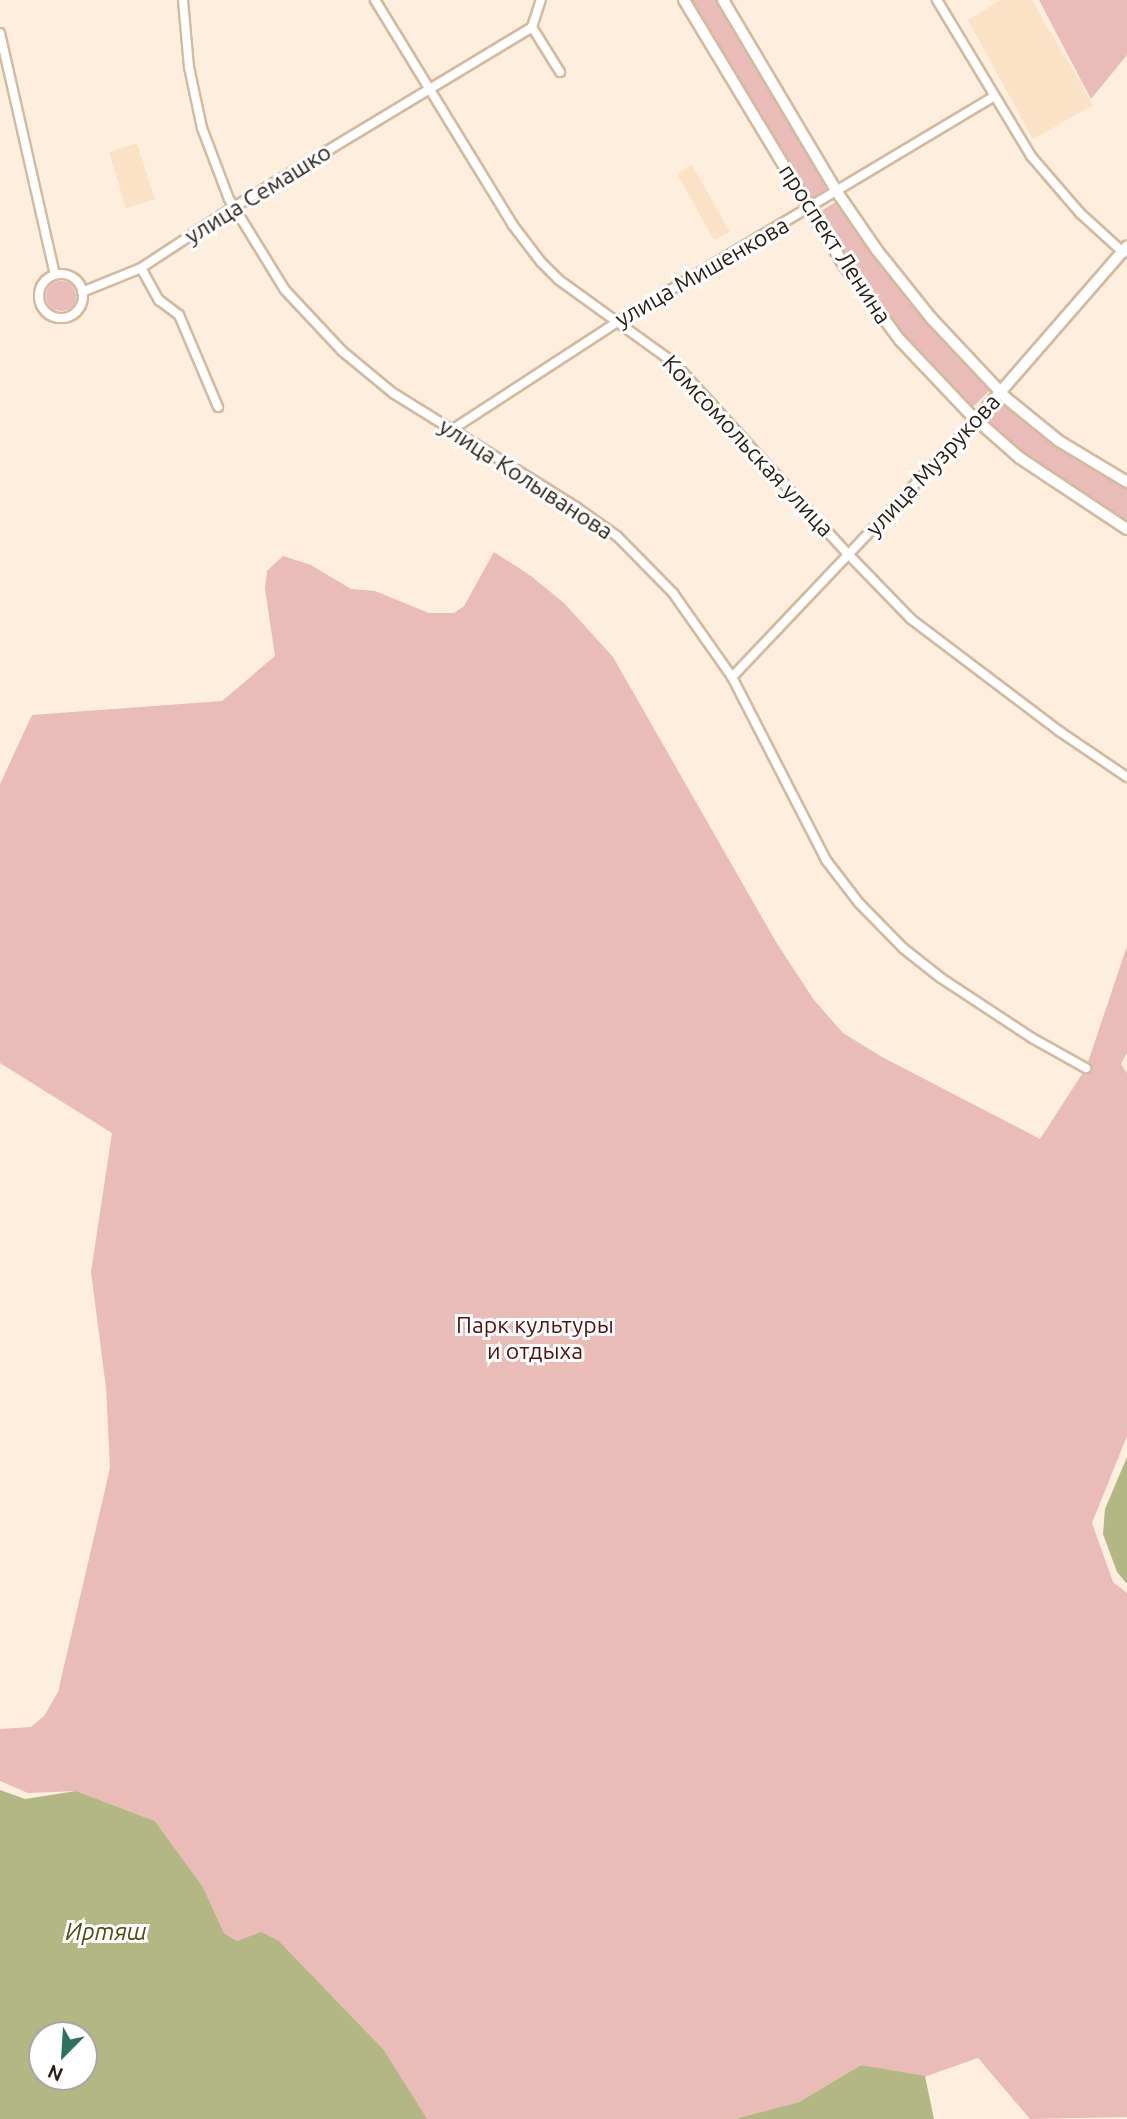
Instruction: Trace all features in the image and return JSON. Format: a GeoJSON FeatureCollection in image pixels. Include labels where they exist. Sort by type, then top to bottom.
{"type":"FeatureCollection","features":[{"type":"Feature","properties":{"kind":"street","name":"улица Колыванова"},"geometry":{"type":"LineString","coordinates":[[183,0],[193,95],[215,164],[234,207],[261,255],[313,322],[372,377],[450,431],[576,506],[617,536],[673,593],[732,677],[826,860],[859,903],[903,947],[941,978],[1032,1038],[1086,1068]]}},
{"type":"Feature","properties":{"kind":"street","name":"Комсомольская улица"},"geometry":{"type":"LineString","coordinates":[[375,0],[526,244],[559,280],[674,363],[911,619],[1059,731],[1127,777]]}},
{"type":"Feature","properties":{"kind":"street"},"geometry":{"type":"LineString","coordinates":[[541,0],[532,27],[560,72]]}},
{"type":"Feature","properties":{"kind":"street","name":"проспект Ленина"},"geometry":{"type":"LineString","coordinates":[[684,0],[869,302],[976,420],[1031,466],[1127,529]]}},
{"type":"Feature","properties":{"kind":"street","name":"проспект Ленина"},"geometry":{"type":"LineString","coordinates":[[723,0],[837,192],[911,294],[1001,394],[1059,440],[1127,482]]}},
{"type":"Feature","properties":{"kind":"street"},"geometry":{"type":"LineString","coordinates":[[937,0],[993,97],[1052,185],[1126,251]]}},
{"type":"Feature","properties":{"kind":"street","name":"улица Семашко"},"geometry":{"type":"LineString","coordinates":[[82,292],[141,268],[234,207],[532,27]]}},
{"type":"Feature","properties":{"kind":"street"},"geometry":{"type":"LineString","coordinates":[[0,33],[55,275]]}},
{"type":"Feature","properties":{"kind":"street","name":"улица Мишенкова"},"geometry":{"type":"LineString","coordinates":[[450,431],[617,322],[810,209],[993,97]]}},
{"type":"Feature","properties":{"kind":"street","name":"улица Музрукова"},"geometry":{"type":"LineString","coordinates":[[732,677],[1001,394],[1126,251]]}},
{"type":"Feature","properties":{"kind":"street"},"geometry":{"type":"LineString","coordinates":[[141,268],[159,300],[179,315],[218,407]]}},
{"type":"Feature","properties":{"kind":"street"},"geometry":{"type":"LineString","coordinates":[[55,275],[69,276],[82,292],[75,312],[62,318],[49,314],[39,296],[44,283],[55,275]]}},
{"type":"Feature","properties":{"kind":"shaded area"},"geometry":{"type":"Polygon","coordinates":[[[1001,0],[1032,0],[1093,105],[1033,139],[968,20],[1001,0]]]}},
{"type":"Feature","properties":{"kind":"shaded area"},"geometry":{"type":"Polygon","coordinates":[[[137,143],[155,199],[126,208],[109,152],[137,143]]]}},
{"type":"Feature","properties":{"kind":"shaded area"},"geometry":{"type":"Polygon","coordinates":[[[692,165],[730,232],[714,240],[677,174],[692,165]]]}},
{"type":"Feature","properties":{"kind":"green space"},"geometry":{"type":"Polygon","coordinates":[[[690,0],[717,0],[831,191],[811,203],[690,0]]]}},
{"type":"Feature","properties":{"kind":"green space"},"geometry":{"type":"Polygon","coordinates":[[[1039,0],[1127,0],[1127,55],[1091,99],[1039,0]]]}},
{"type":"Feature","properties":{"kind":"green space"},"geometry":{"type":"Polygon","coordinates":[[[839,200],[923,316],[991,389],[971,409],[873,299],[816,214],[839,200]]]}},
{"type":"Feature","properties":{"kind":"green space"},"geometry":{"type":"Polygon","coordinates":[[[61,281],[67,282],[75,290],[75,302],[67,310],[61,311],[55,310],[47,302],[46,296],[47,290],[55,282],[61,281]]]}},
{"type":"Feature","properties":{"kind":"green space"},"geometry":{"type":"Polygon","coordinates":[[[1004,402],[1127,486],[1127,525],[1022,455],[986,423],[1004,402]]]}},
{"type":"Feature","properties":{"kind":"green space","name":"Парк культуры и отдыха"},"geometry":{"type":"Polygon","coordinates":[[[494,552],[531,576],[564,603],[613,657],[776,942],[814,1000],[843,1033],[882,1057],[1040,1139],[1086,1068],[1127,946],[1127,1053],[1121,1064],[1127,1073],[1127,1436],[1092,1523],[1113,1582],[1127,1593],[1127,2117],[1030,2119],[978,2058],[924,2077],[861,2065],[799,2102],[734,2119],[426,2119],[384,2050],[279,1941],[237,1941],[224,1933],[203,1887],[155,1821],[76,1791],[28,1793],[0,1781],[0,1729],[31,1727],[44,1716],[58,1692],[110,1468],[106,1388],[91,1272],[112,1133],[0,1063],[0,784],[32,715],[222,701],[275,656],[265,589],[267,571],[283,556],[311,565],[351,589],[375,591],[429,613],[454,613],[464,606],[494,552]]]}},
{"type":"Feature","properties":{"kind":"water"},"geometry":{"type":"Polygon","coordinates":[[[1127,1457],[1127,1584],[1117,1572],[1103,1534],[1105,1509],[1127,1457]]]}},
{"type":"Feature","properties":{"kind":"water","name":"Иртяш"},"geometry":{"type":"Polygon","coordinates":[[[0,1790],[25,1799],[76,1791],[155,1821],[203,1887],[224,1933],[237,1941],[261,1932],[279,1941],[384,2050],[427,2119],[0,2119],[0,1790]]]}},
{"type":"Feature","properties":{"kind":"water"},"geometry":{"type":"Polygon","coordinates":[[[861,2065],[925,2076],[934,2119],[734,2119],[799,2102],[861,2065]]]}}]}
